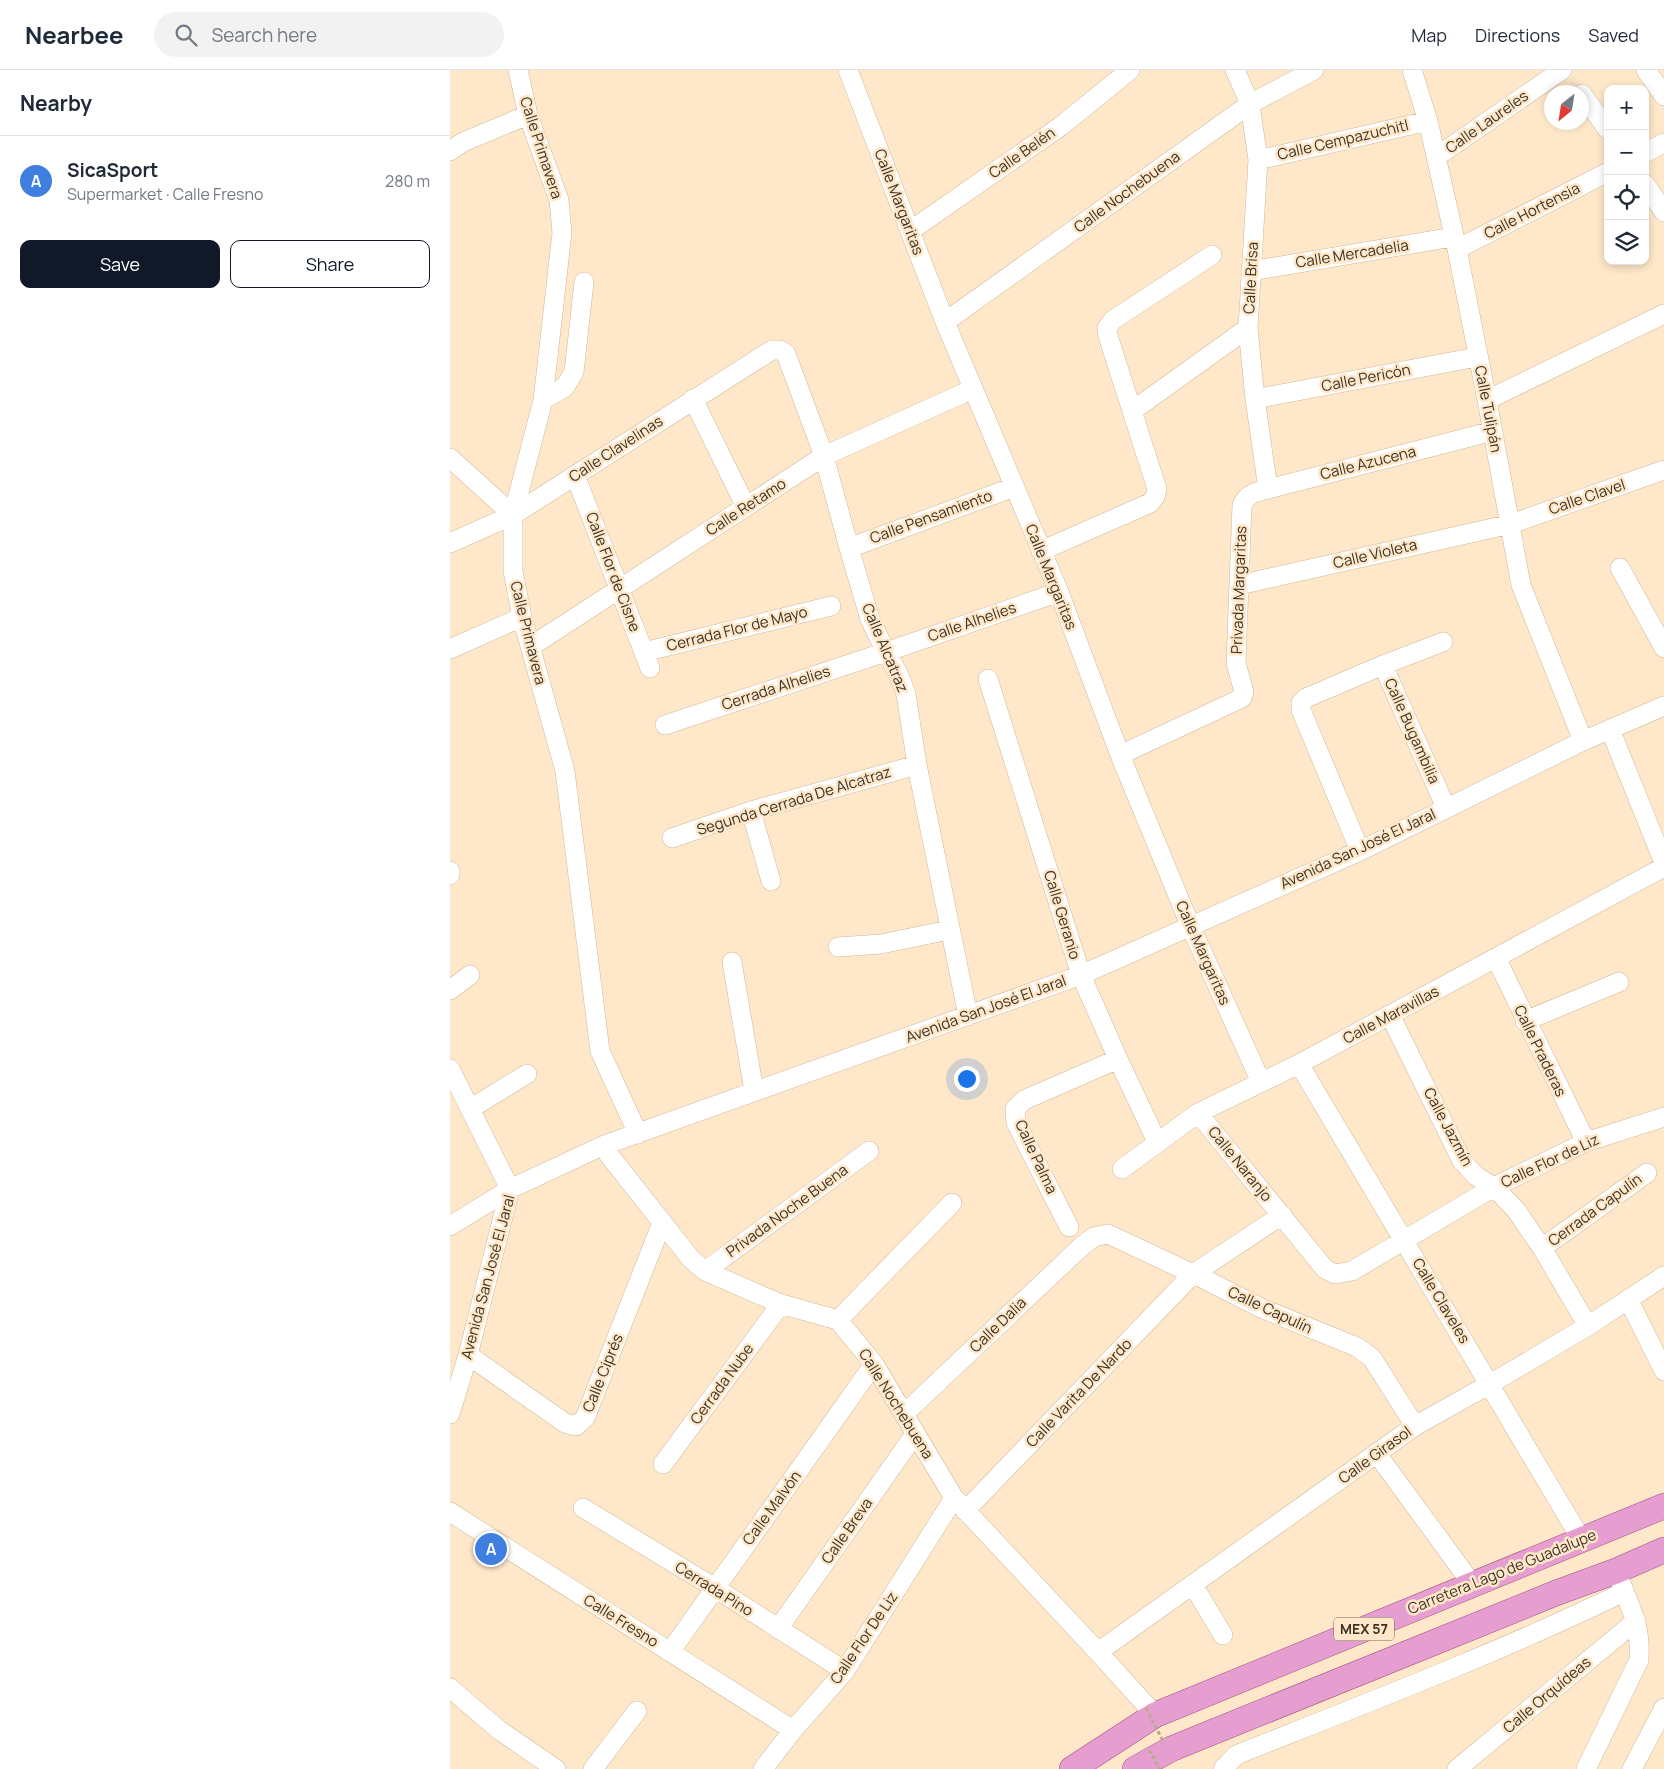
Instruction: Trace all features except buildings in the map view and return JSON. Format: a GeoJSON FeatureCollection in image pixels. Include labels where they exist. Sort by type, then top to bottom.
{"type":"FeatureCollection","features":[{"type":"Feature","properties":{"kind":"main road","name":"Carretera Lago de Guadalupe"},"geometry":{"type":"LineString","coordinates":[[1072,1769],[1150,1712],[1539,1558],[1664,1506]]}},
{"type":"Feature","properties":{"kind":"main road","name":"MEX 57"},"geometry":{"type":"LineString","coordinates":[[1142,1759],[1556,1593],[1620,1582],[1664,1550]]}},
{"type":"Feature","properties":{"kind":"main road"},"geometry":{"type":"LineString","coordinates":[[1539,1558],[1556,1593]]}},
{"type":"Feature","properties":{"kind":"street","name":"Calle Primavera"},"geometry":{"type":"LineString","coordinates":[[518,70],[528,115],[559,200],[562,233],[543,400],[513,516],[513,571],[522,617],[565,771],[600,1051],[638,1134]]}},
{"type":"Feature","properties":{"kind":"street","name":"Calle Margaritas"},"geometry":{"type":"LineString","coordinates":[[848,70],[945,322],[1059,592],[1120,755],[1190,925],[1261,1082]]}},
{"type":"Feature","properties":{"kind":"street","name":"Calle Belén"},"geometry":{"type":"LineString","coordinates":[[910,231],[1061,126],[1130,70]]}},
{"type":"Feature","properties":{"kind":"street","name":"Calle Brisa"},"geometry":{"type":"LineString","coordinates":[[1235,70],[1250,104],[1258,160],[1248,328],[1255,400],[1268,489]]}},
{"type":"Feature","properties":{"kind":"street","name":"Calle Nochebuena"},"geometry":{"type":"LineString","coordinates":[[945,322],[1250,104],[1314,70]]}},
{"type":"Feature","properties":{"kind":"street","name":"Calle Tulipán"},"geometry":{"type":"LineString","coordinates":[[1412,70],[1428,120],[1455,243],[1493,431],[1521,585],[1583,741]]}},
{"type":"Feature","properties":{"kind":"street"},"geometry":{"type":"LineString","coordinates":[[1563,70],[1575,85]]}},
{"type":"Feature","properties":{"kind":"street","name":"Calle Laureles"},"geometry":{"type":"LineString","coordinates":[[1436,157],[1563,70]]}},
{"type":"Feature","properties":{"kind":"street"},"geometry":{"type":"LineString","coordinates":[[1589,104],[1604,125]]}},
{"type":"Feature","properties":{"kind":"street"},"geometry":{"type":"LineString","coordinates":[[450,151],[463,142],[528,115]]}},
{"type":"Feature","properties":{"kind":"street","name":"Calle Cempazuchitl"},"geometry":{"type":"LineString","coordinates":[[1258,160],[1428,120]]}},
{"type":"Feature","properties":{"kind":"street"},"geometry":{"type":"LineString","coordinates":[[1649,151],[1664,143]]}},
{"type":"Feature","properties":{"kind":"street","name":"Calle Hortensia"},"geometry":{"type":"LineString","coordinates":[[1455,243],[1604,174]]}},
{"type":"Feature","properties":{"kind":"street"},"geometry":{"type":"LineString","coordinates":[[1649,190],[1664,212]]}},
{"type":"Feature","properties":{"kind":"street","name":"Calle Mercadelia"},"geometry":{"type":"LineString","coordinates":[[1251,270],[1455,243]]}},
{"type":"Feature","properties":{"kind":"street"},"geometry":{"type":"LineString","coordinates":[[1041,551],[1150,503],[1156,497],[1157,489],[1107,328],[1113,320],[1212,255]]}},
{"type":"Feature","properties":{"kind":"street"},"geometry":{"type":"LineString","coordinates":[[543,400],[565,387],[574,372],[584,282]]}},
{"type":"Feature","properties":{"kind":"street"},"geometry":{"type":"LineString","coordinates":[[1487,400],[1664,314]]}},
{"type":"Feature","properties":{"kind":"street"},"geometry":{"type":"LineString","coordinates":[[1132,411],[1248,328]]}},
{"type":"Feature","properties":{"kind":"street","name":"Calle Clavelinas"},"geometry":{"type":"LineString","coordinates":[[450,543],[513,516],[693,399],[772,350],[780,350]]}},
{"type":"Feature","properties":{"kind":"street","name":"Calle Alcatraz"},"geometry":{"type":"LineString","coordinates":[[780,350],[786,354],[824,456],[870,620],[898,673],[906,694],[917,765],[968,1016]]}},
{"type":"Feature","properties":{"kind":"street","name":"Calle Pericón"},"geometry":{"type":"LineString","coordinates":[[1255,400],[1478,357]]}},
{"type":"Feature","properties":{"kind":"street","name":"Calle Retamo"},"geometry":{"type":"LineString","coordinates":[[530,647],[824,456],[973,389]]}},
{"type":"Feature","properties":{"kind":"street"},"geometry":{"type":"LineString","coordinates":[[693,399],[746,507]]}},
{"type":"Feature","properties":{"kind":"street","name":"Calle Azucena"},"geometry":{"type":"LineString","coordinates":[[1246,498],[1251,493],[1493,431]]}},
{"type":"Feature","properties":{"kind":"street"},"geometry":{"type":"LineString","coordinates":[[450,458],[513,516]]}},
{"type":"Feature","properties":{"kind":"street","name":"Calle Clavel"},"geometry":{"type":"LineString","coordinates":[[1510,524],[1664,470]]}},
{"type":"Feature","properties":{"kind":"street","name":"Calle Flor de Cisne"},"geometry":{"type":"LineString","coordinates":[[575,475],[647,660]]}},
{"type":"Feature","properties":{"kind":"street","name":"Calle Pensamiento"},"geometry":{"type":"LineString","coordinates":[[849,548],[1014,487]]}},
{"type":"Feature","properties":{"kind":"street","name":"Privada Margaritas"},"geometry":{"type":"LineString","coordinates":[[1120,755],[1242,698],[1244,692],[1236,663],[1242,505],[1246,498]]}},
{"type":"Feature","properties":{"kind":"street","name":"Calle Violeta"},"geometry":{"type":"LineString","coordinates":[[1240,585],[1510,524]]}},
{"type":"Feature","properties":{"kind":"street"},"geometry":{"type":"LineString","coordinates":[[1620,568],[1664,648]]}},
{"type":"Feature","properties":{"kind":"street","name":"Calle Alhelies"},"geometry":{"type":"LineString","coordinates":[[886,652],[1059,592]]}},
{"type":"Feature","properties":{"kind":"street","name":"Cerrada Flor de Mayo"},"geometry":{"type":"LineString","coordinates":[[647,660],[831,606]]}},
{"type":"Feature","properties":{"kind":"street"},"geometry":{"type":"LineString","coordinates":[[450,649],[522,617]]}},
{"type":"Feature","properties":{"kind":"street"},"geometry":{"type":"LineString","coordinates":[[1384,665],[1444,642]]}},
{"type":"Feature","properties":{"kind":"street","name":"Cerrada Alhelies"},"geometry":{"type":"LineString","coordinates":[[665,725],[886,652]]}},
{"type":"Feature","properties":{"kind":"street","name":"Calle Bugambilia"},"geometry":{"type":"LineString","coordinates":[[1360,851],[1301,710],[1301,703],[1306,698],[1384,665],[1446,808]]}},
{"type":"Feature","properties":{"kind":"street","name":"Calle Geranio"},"geometry":{"type":"LineString","coordinates":[[988,679],[1081,975],[1157,1142]]}},
{"type":"Feature","properties":{"kind":"street","name":"Avenida San José El Jaral"},"geometry":{"type":"LineString","coordinates":[[450,1414],[468,1355],[510,1188],[602,1146],[1081,975],[1360,851],[1583,741],[1664,706]]}},
{"type":"Feature","properties":{"kind":"street"},"geometry":{"type":"LineString","coordinates":[[1610,729],[1664,863]]}},
{"type":"Feature","properties":{"kind":"street","name":"Segunda Cerrada De Alcatraz"},"geometry":{"type":"LineString","coordinates":[[672,838],[751,811],[917,765]]}},
{"type":"Feature","properties":{"kind":"street"},"geometry":{"type":"LineString","coordinates":[[751,811],[771,881]]}},
{"type":"Feature","properties":{"kind":"street","name":"Calle Maravillas"},"geometry":{"type":"LineString","coordinates":[[1122,1169],[1198,1113],[1298,1064],[1664,868]]}},
{"type":"Feature","properties":{"kind":"street"},"geometry":{"type":"LineString","coordinates":[[838,947],[881,944],[949,930]]}},
{"type":"Feature","properties":{"kind":"street","name":"Calle Praderas"},"geometry":{"type":"LineString","coordinates":[[1496,958],[1525,1021],[1586,1142]]}},
{"type":"Feature","properties":{"kind":"street"},"geometry":{"type":"LineString","coordinates":[[732,962],[754,1091]]}},
{"type":"Feature","properties":{"kind":"street"},"geometry":{"type":"LineString","coordinates":[[450,990],[470,975]]}},
{"type":"Feature","properties":{"kind":"street"},"geometry":{"type":"LineString","coordinates":[[1525,1021],[1619,982]]}},
{"type":"Feature","properties":{"kind":"street","name":"Calle Jazmín"},"geometry":{"type":"LineString","coordinates":[[1390,1015],[1462,1161],[1476,1176],[1494,1188],[1516,1210],[1542,1248],[1588,1326]]}},
{"type":"Feature","properties":{"kind":"street","name":"Calle Palma"},"geometry":{"type":"LineString","coordinates":[[1070,1227],[1016,1123],[1016,1110],[1024,1100],[1118,1059]]}},
{"type":"Feature","properties":{"kind":"street","name":"Calle Claveles"},"geometry":{"type":"LineString","coordinates":[[1298,1064],[1581,1539]]}},
{"type":"Feature","properties":{"kind":"street"},"geometry":{"type":"LineString","coordinates":[[450,1069],[510,1188],[450,1226]]}},
{"type":"Feature","properties":{"kind":"street"},"geometry":{"type":"LineString","coordinates":[[470,1109],[527,1074]]}},
{"type":"Feature","properties":{"kind":"street","name":"Calle Naranjo"},"geometry":{"type":"LineString","coordinates":[[1198,1113],[1325,1269],[1336,1274]]}},
{"type":"Feature","properties":{"kind":"street","name":"Calle Flor de Liz"},"geometry":{"type":"LineString","coordinates":[[1336,1274],[1352,1271],[1494,1188],[1586,1142],[1664,1117]]}},
{"type":"Feature","properties":{"kind":"street"},"geometry":{"type":"LineString","coordinates":[[602,1146],[691,1259],[705,1271],[781,1304],[838,1320],[952,1203]]}},
{"type":"Feature","properties":{"kind":"street","name":"Privada Noche Buena"},"geometry":{"type":"LineString","coordinates":[[705,1271],[869,1151]]}},
{"type":"Feature","properties":{"kind":"street","name":"Cerrada Capulín"},"geometry":{"type":"LineString","coordinates":[[1542,1248],[1647,1173]]}},
{"type":"Feature","properties":{"kind":"street","name":"Calle Naranjo"},"geometry":{"type":"LineString","coordinates":[[1193,1274],[1282,1215]]}},
{"type":"Feature","properties":{"kind":"street","name":"Calle Ciprés"},"geometry":{"type":"LineString","coordinates":[[468,1355],[565,1423],[576,1426],[585,1418],[662,1223]]}},
{"type":"Feature","properties":{"kind":"street","name":"Calle Capulín"},"geometry":{"type":"LineString","coordinates":[[1094,1237],[1108,1234],[1261,1308],[1357,1347],[1372,1358],[1415,1426]]}},
{"type":"Feature","properties":{"kind":"street","name":"Calle Dalia"},"geometry":{"type":"LineString","coordinates":[[904,1414],[1083,1245],[1094,1237]]}},
{"type":"Feature","properties":{"kind":"street","name":"Calle Varita De Nardo"},"geometry":{"type":"LineString","coordinates":[[959,1505],[1193,1274]]}},
{"type":"Feature","properties":{"kind":"street","name":"Calle Girasol"},"geometry":{"type":"LineString","coordinates":[[1098,1652],[1415,1426],[1588,1326],[1664,1276]]}},
{"type":"Feature","properties":{"kind":"street"},"geometry":{"type":"LineString","coordinates":[[1628,1299],[1664,1371]]}},
{"type":"Feature","properties":{"kind":"street","name":"Cerrada Nube"},"geometry":{"type":"LineString","coordinates":[[662,1464],[781,1304]]}},
{"type":"Feature","properties":{"kind":"street","name":"Calle Nochebuena"},"geometry":{"type":"LineString","coordinates":[[838,1320],[874,1364],[959,1505],[1098,1652],[1150,1712]]}},
{"type":"Feature","properties":{"kind":"street","name":"Calle Malvón"},"geometry":{"type":"LineString","coordinates":[[670,1652],[874,1364]]}},
{"type":"Feature","properties":{"kind":"street","name":"Calle Breva"},"geometry":{"type":"LineString","coordinates":[[778,1629],[915,1434]]}},
{"type":"Feature","properties":{"kind":"street"},"geometry":{"type":"LineString","coordinates":[[1377,1454],[1472,1584]]}},
{"type":"Feature","properties":{"kind":"street","name":"Calle Flor De Liz"},"geometry":{"type":"LineString","coordinates":[[763,1769],[792,1730],[845,1672],[959,1505]]}},
{"type":"Feature","properties":{"kind":"street","name":"Cerrada Pino"},"geometry":{"type":"LineString","coordinates":[[583,1508],[714,1588],[845,1672]]}},
{"type":"Feature","properties":{"kind":"street","name":"Calle Fresno"},"geometry":{"type":"LineString","coordinates":[[450,1512],[792,1730]]}},
{"type":"Feature","properties":{"kind":"street"},"geometry":{"type":"LineString","coordinates":[[1220,1728],[1230,1762],[1562,1622],[1620,1582],[1636,1621],[1640,1644],[1638,1660],[1586,1769]]}},
{"type":"Feature","properties":{"kind":"street"},"geometry":{"type":"LineString","coordinates":[[1193,1585],[1223,1635]]}},
{"type":"Feature","properties":{"kind":"street","name":"Calle Orquídeas"},"geometry":{"type":"LineString","coordinates":[[1457,1769],[1636,1621]]}},
{"type":"Feature","properties":{"kind":"street"},"geometry":{"type":"LineString","coordinates":[[450,1688],[499,1730],[556,1769]]}},
{"type":"Feature","properties":{"kind":"street"},"geometry":{"type":"LineString","coordinates":[[1632,1769],[1664,1708]]}},
{"type":"Feature","properties":{"kind":"street"},"geometry":{"type":"LineString","coordinates":[[593,1769],[637,1711]]}},
{"type":"Feature","properties":{"kind":"path"},"geometry":{"type":"LineString","coordinates":[[1150,1712],[1164,1743]]}},
{"type":"Feature","properties":{"kind":"path"},"geometry":{"type":"LineString","coordinates":[[1142,1759],[1160,1769]]}},
{"type":"Feature","properties":{"kind":"place","name":"SicaSport"},"geometry":{"type":"Point","coordinates":[491,1549]}}]}
